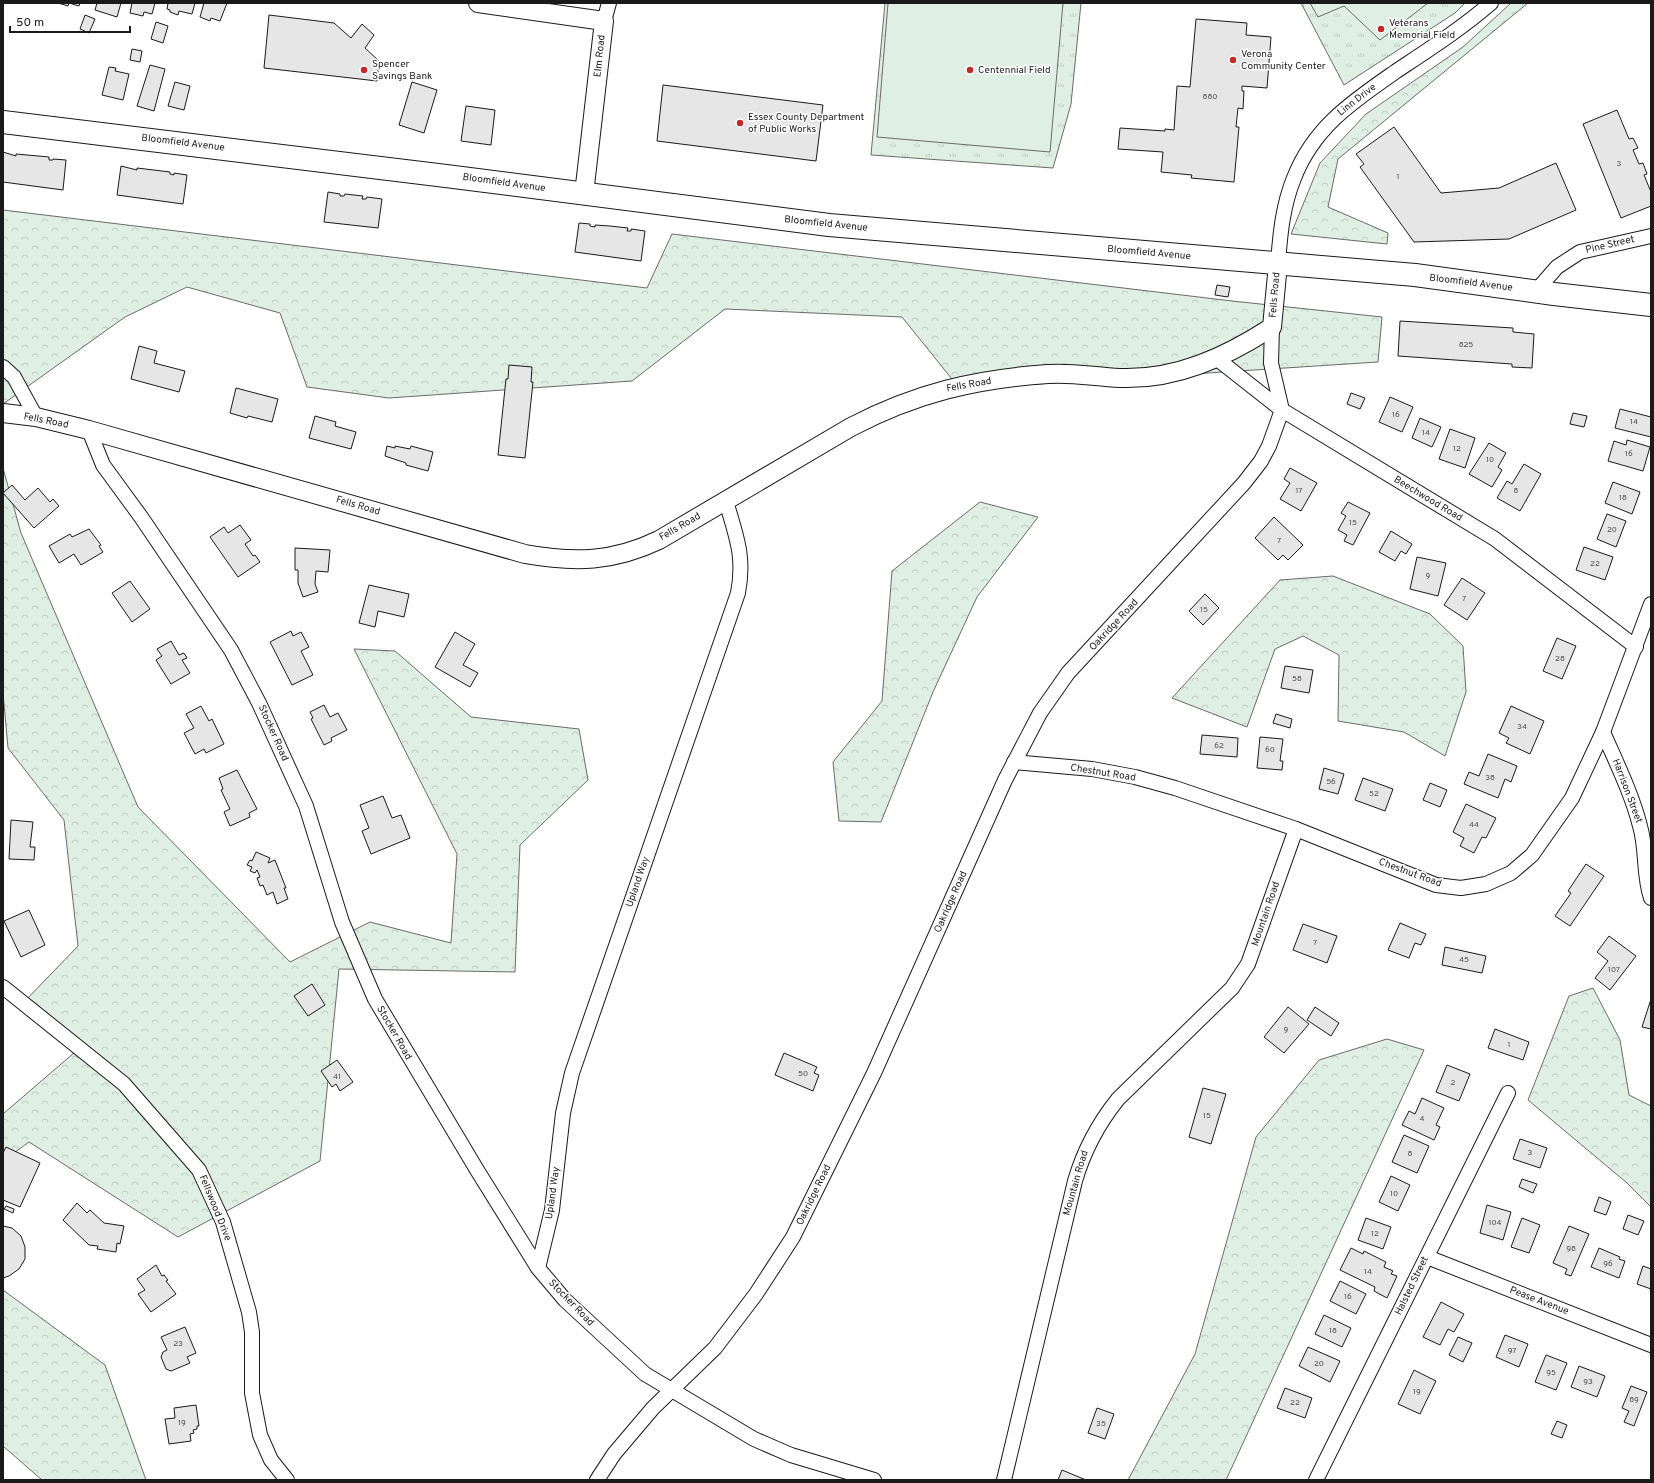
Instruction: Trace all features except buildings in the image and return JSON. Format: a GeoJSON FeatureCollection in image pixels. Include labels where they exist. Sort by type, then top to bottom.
{"type":"FeatureCollection","features":[{"type":"Feature","properties":{"kind":"main road","name":"Bloomfield Avenue"},"geometry":{"type":"LineString","coordinates":[[3,122],[829,225],[1415,275],[1651,305]]}},
{"type":"Feature","properties":{"kind":"street","name":"Elm Road"},"geometry":{"type":"LineString","coordinates":[[478,3],[604,21],[584,194]]}},
{"type":"Feature","properties":{"kind":"street"},"geometry":{"type":"LineString","coordinates":[[604,21],[609,3]]}},
{"type":"Feature","properties":{"kind":"street","name":"Linn Drive"},"geometry":{"type":"LineString","coordinates":[[1278,264],[1282,217],[1290,191],[1299,167],[1320,134],[1333,119],[1362,95],[1470,21],[1491,3]]}},
{"type":"Feature","properties":{"kind":"street","name":"Pine Street"},"geometry":{"type":"LineString","coordinates":[[1536,291],[1557,267],[1580,252],[1651,236]]}},
{"type":"Feature","properties":{"kind":"street","name":"Fells Road"},"geometry":{"type":"LineString","coordinates":[[3,414],[36,417],[89,430],[525,554],[557,560],[593,560],[633,551],[659,540],[858,423],[892,407],[934,392],[978,383],[1047,374],[1081,374],[1118,378],[1162,376],[1216,358],[1248,342],[1272,327],[1278,264]]}},
{"type":"Feature","properties":{"kind":"street"},"geometry":{"type":"LineString","coordinates":[[1272,327],[1271,364],[1282,410]]}},
{"type":"Feature","properties":{"kind":"street","name":"Beechwood Road"},"geometry":{"type":"LineString","coordinates":[[1216,358],[1282,410],[1495,540],[1636,647]]}},
{"type":"Feature","properties":{"kind":"street"},"geometry":{"type":"LineString","coordinates":[[3,367],[14,377],[36,417]]}},
{"type":"Feature","properties":{"kind":"street","name":"Oakridge Road"},"geometry":{"type":"LineString","coordinates":[[597,1480],[614,1454],[653,1408],[715,1348],[756,1294],[793,1238],[874,1073],[1014,762],[1040,713],[1068,673],[1253,472],[1269,446],[1282,410]]}},
{"type":"Feature","properties":{"kind":"street","name":"Stocker Road"},"geometry":{"type":"LineString","coordinates":[[89,430],[103,465],[145,523],[232,650],[259,703],[306,806],[342,922],[374,998],[477,1170],[538,1268],[565,1300],[645,1374],[754,1439],[791,1455],[874,1480]]}},
{"type":"Feature","properties":{"kind":"street","name":"Upland Way"},"geometry":{"type":"LineString","coordinates":[[538,1268],[552,1210],[563,1113],[572,1074],[738,593],[741,556],[740,547],[726,501]]}},
{"type":"Feature","properties":{"kind":"street","name":"Chestnut Road"},"geometry":{"type":"LineString","coordinates":[[1014,762],[1092,769],[1135,777],[1175,788],[1296,829],[1436,885],[1461,888],[1486,884],[1511,873],[1532,855],[1572,798],[1603,732],[1651,604]]}},
{"type":"Feature","properties":{"kind":"street","name":"Harrison Street"},"geometry":{"type":"LineString","coordinates":[[1603,732],[1640,826],[1645,848],[1648,889],[1651,898]]}},
{"type":"Feature","properties":{"kind":"street","name":"Mountain Road"},"geometry":{"type":"LineString","coordinates":[[1004,1480],[1075,1181],[1087,1146],[1106,1114],[1118,1099],[1232,988],[1242,974],[1252,953],[1296,829]]}},
{"type":"Feature","properties":{"kind":"street","name":"Fellswood Drive"},"geometry":{"type":"LineString","coordinates":[[3,987],[124,1084],[200,1170],[223,1222],[249,1312],[252,1332],[252,1393],[260,1435],[271,1460],[287,1480]]}},
{"type":"Feature","properties":{"kind":"street","name":"Halsted Street"},"geometry":{"type":"LineString","coordinates":[[1316,1480],[1508,1093]]}},
{"type":"Feature","properties":{"kind":"street","name":"Pease Avenue"},"geometry":{"type":"LineString","coordinates":[[1426,1258],[1651,1345]]}},
{"type":"Feature","properties":{"kind":"green space","name":"Centennial Field"},"geometry":{"type":"Polygon","coordinates":[[[885,3],[1081,3],[1071,104],[1053,168],[871,155],[885,3]]]}},
{"type":"Feature","properties":{"kind":"green space","name":"Centennial Field"},"geometry":{"type":"Polygon","coordinates":[[[888,3],[1063,3],[1050,152],[877,137],[888,3]]]}},
{"type":"Feature","properties":{"kind":"green space"},"geometry":{"type":"Polygon","coordinates":[[[1301,3],[1465,3],[1455,13],[1344,85],[1301,3]]]}},
{"type":"Feature","properties":{"kind":"green space","name":"Veterans Memorial Field"},"geometry":{"type":"Polygon","coordinates":[[[1310,3],[1428,3],[1380,40],[1344,6],[1318,17],[1310,3]]]}},
{"type":"Feature","properties":{"kind":"green space"},"geometry":{"type":"Polygon","coordinates":[[[1511,3],[1528,3],[1338,159],[1328,207],[1388,233],[1387,244],[1291,234],[1320,163],[1366,114],[1463,47],[1511,3]]]}},
{"type":"Feature","properties":{"kind":"green space"},"geometry":{"type":"Polygon","coordinates":[[[3,210],[647,288],[672,234],[1232,301],[1382,317],[1378,362],[960,389],[902,317],[725,309],[632,381],[389,398],[307,387],[280,313],[187,287],[125,317],[3,404],[3,210]]]}},
{"type":"Feature","properties":{"kind":"green space"},"geometry":{"type":"Polygon","coordinates":[[[3,468],[21,533],[138,807],[290,962],[370,922],[451,943],[457,854],[354,649],[395,651],[471,717],[579,729],[588,780],[520,845],[515,972],[339,969],[320,1161],[178,1237],[29,1142],[3,1161],[3,1114],[82,1046],[24,1002],[78,946],[64,820],[8,748],[3,693],[3,468]]]}},
{"type":"Feature","properties":{"kind":"green space"},"geometry":{"type":"Polygon","coordinates":[[[980,502],[1038,517],[977,597],[933,692],[881,822],[839,821],[833,762],[882,701],[892,571],[980,502]]]}},
{"type":"Feature","properties":{"kind":"green space"},"geometry":{"type":"Polygon","coordinates":[[[1333,576],[1430,614],[1463,646],[1466,692],[1445,756],[1404,732],[1338,721],[1339,655],[1303,636],[1275,649],[1247,727],[1172,698],[1280,580],[1333,576]]]}},
{"type":"Feature","properties":{"kind":"green space"},"geometry":{"type":"Polygon","coordinates":[[[1593,988],[1620,1040],[1629,1095],[1651,1106],[1651,1207],[1627,1183],[1528,1100],[1569,996],[1593,988]]]}},
{"type":"Feature","properties":{"kind":"green space"},"geometry":{"type":"Polygon","coordinates":[[[1387,1039],[1424,1050],[1226,1480],[1128,1480],[1195,1354],[1256,1137],[1319,1060],[1387,1039]]]}},
{"type":"Feature","properties":{"kind":"green space"},"geometry":{"type":"Polygon","coordinates":[[[3,1290],[105,1365],[146,1480],[42,1480],[3,1446],[3,1290]]]}},
{"type":"Feature","properties":{"kind":"place","name":"Veterans Memorial Field"},"geometry":{"type":"Point","coordinates":[1381,29]}},
{"type":"Feature","properties":{"kind":"place","name":"Verona Community Center"},"geometry":{"type":"Point","coordinates":[1233,60]}},
{"type":"Feature","properties":{"kind":"place","name":"Spencer Savings Bank"},"geometry":{"type":"Point","coordinates":[364,70]}},
{"type":"Feature","properties":{"kind":"place","name":"Centennial Field"},"geometry":{"type":"Point","coordinates":[970,70]}},
{"type":"Feature","properties":{"kind":"place","name":"Essex County Department of Public Works"},"geometry":{"type":"Point","coordinates":[740,123]}}]}
